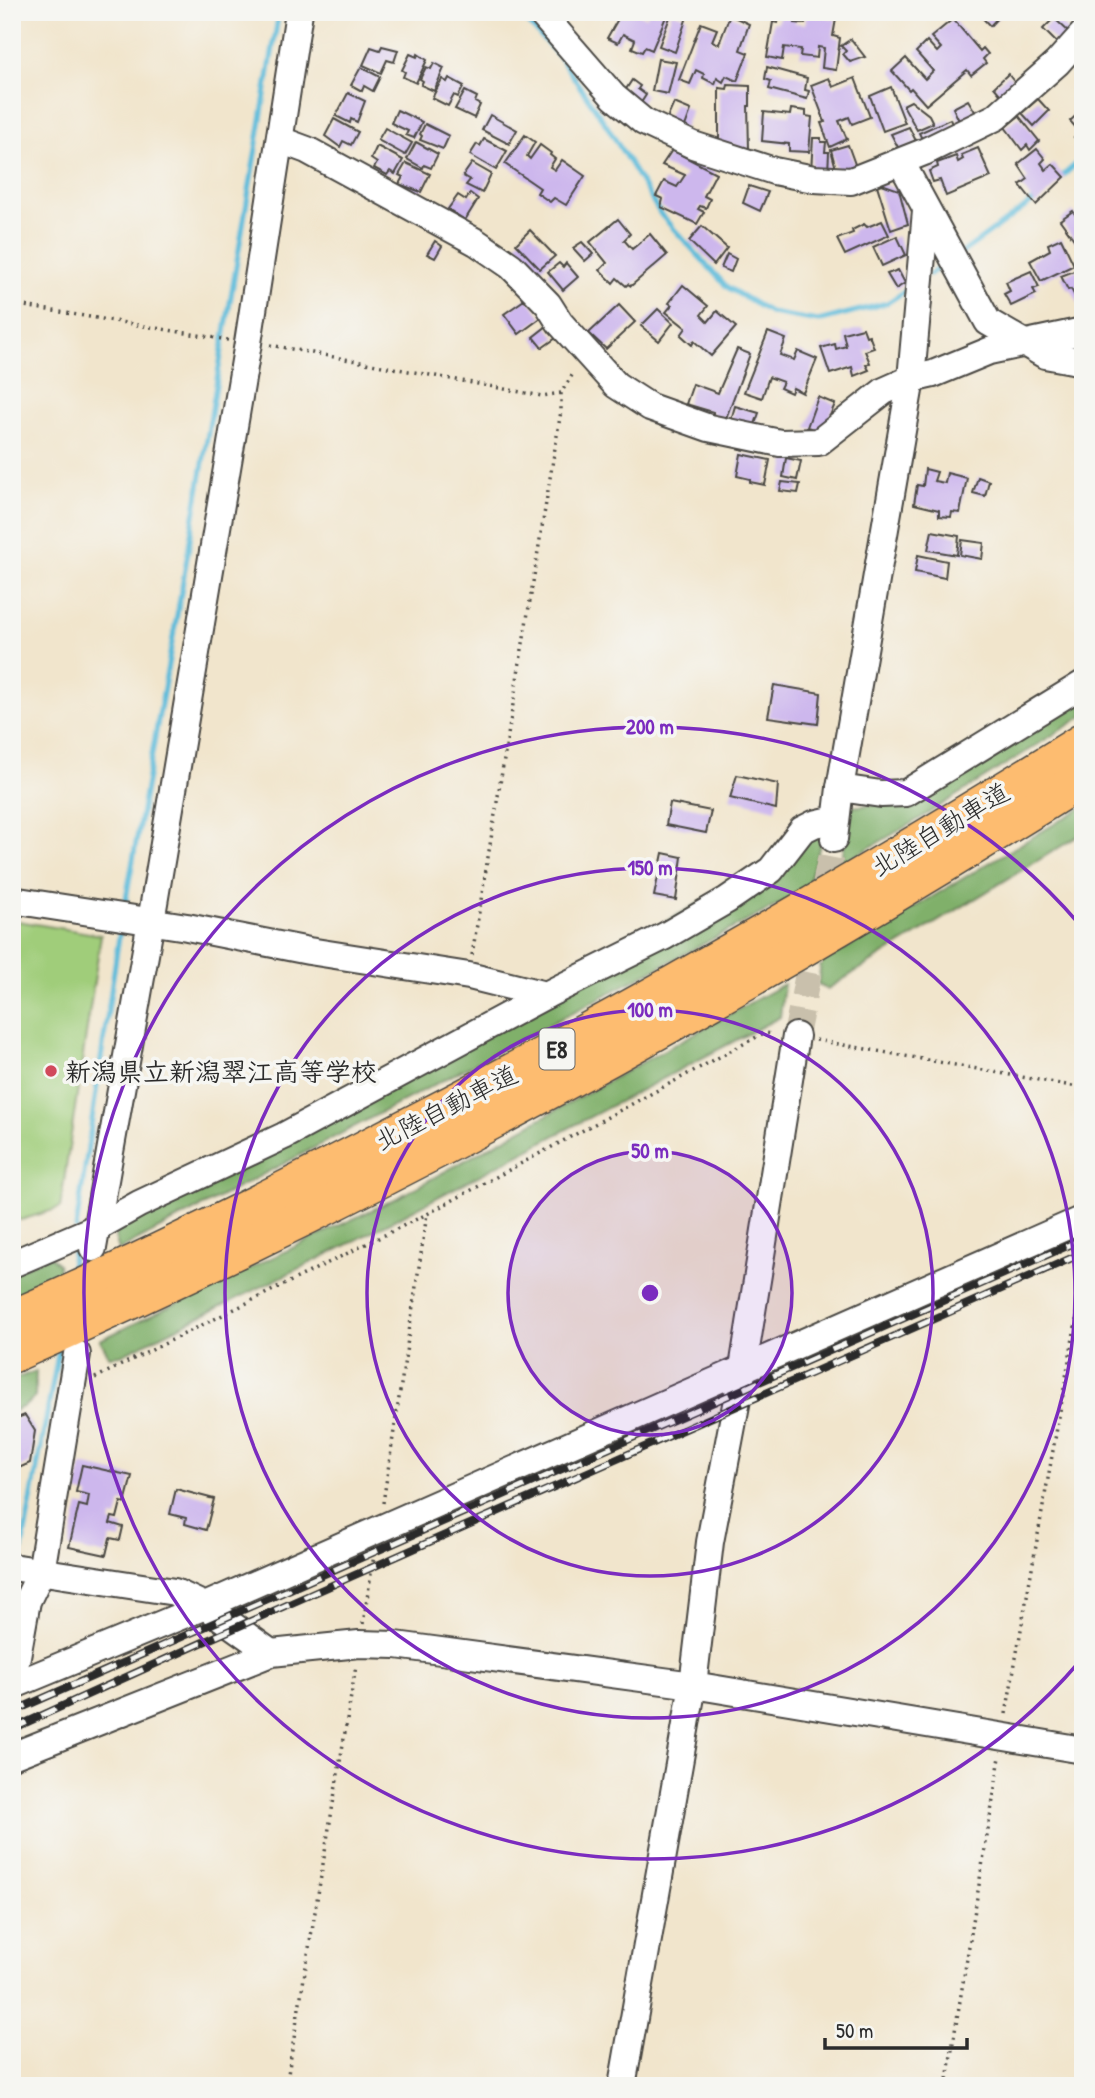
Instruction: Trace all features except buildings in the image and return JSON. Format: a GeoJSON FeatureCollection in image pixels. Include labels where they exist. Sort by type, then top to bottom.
{"type":"FeatureCollection","features":[{"type":"Feature","properties":{"kind":"highway","name":"北陸自動車道"},"geometry":{"type":"LineString","coordinates":[[12,1319],[188,1238],[515,1072],[655,996],[820,901],[1083,742]]}},
{"type":"Feature","properties":{"kind":"highway","name":"北陸自動車道"},"geometry":{"type":"LineString","coordinates":[[12,1354],[199,1268],[512,1110],[835,930],[1083,778]]}},
{"type":"Feature","properties":{"kind":"street"},"geometry":{"type":"LineString","coordinates":[[95,1238],[248,343],[299,12]]}},
{"type":"Feature","properties":{"kind":"street"},"geometry":{"type":"LineString","coordinates":[[540,12],[614,97],[644,122],[693,145],[774,172],[814,179],[850,181],[901,162],[996,117],[1057,63],[1083,34]]}},
{"type":"Feature","properties":{"kind":"street"},"geometry":{"type":"LineString","coordinates":[[280,140],[319,157],[476,242],[511,266],[548,304],[561,323],[616,385],[650,407],[709,428],[780,443],[819,442],[884,391],[911,379],[933,374],[989,351],[1083,331]]}},
{"type":"Feature","properties":{"kind":"street"},"geometry":{"type":"LineString","coordinates":[[901,162],[988,322],[1045,355],[1083,362]]}},
{"type":"Feature","properties":{"kind":"street"},"geometry":{"type":"LineString","coordinates":[[12,1264],[95,1238],[139,1204],[284,1136],[546,995],[665,936],[727,900],[771,870],[802,830],[814,824],[835,829],[911,379],[926,211]]}},
{"type":"Feature","properties":{"kind":"street"},"geometry":{"type":"LineString","coordinates":[[840,788],[880,794],[906,793],[1083,684]]}},
{"type":"Feature","properties":{"kind":"street"},"geometry":{"type":"LineString","coordinates":[[12,900],[470,976],[546,995]]}},
{"type":"Feature","properties":{"kind":"street"},"geometry":{"type":"LineString","coordinates":[[622,2086],[693,1685],[710,1542],[743,1368],[796,1036]]}},
{"type":"Feature","properties":{"kind":"street"},"geometry":{"type":"LineString","coordinates":[[12,1685],[205,1606],[1083,1219]]}},
{"type":"Feature","properties":{"kind":"street"},"geometry":{"type":"LineString","coordinates":[[12,1685],[27,1601],[41,1572],[75,1365]]}},
{"type":"Feature","properties":{"kind":"street"},"geometry":{"type":"LineString","coordinates":[[12,1567],[174,1592],[205,1606],[271,1653]]}},
{"type":"Feature","properties":{"kind":"street"},"geometry":{"type":"LineString","coordinates":[[12,1756],[271,1653],[359,1644],[396,1646],[693,1685],[1083,1750]]}},
{"type":"Feature","properties":{"kind":"path"},"geometry":{"type":"LineString","coordinates":[[12,304],[273,345],[542,396],[561,393]]}},
{"type":"Feature","properties":{"kind":"path"},"geometry":{"type":"LineString","coordinates":[[470,976],[561,411],[561,393],[586,352]]}},
{"type":"Feature","properties":{"kind":"path"},"geometry":{"type":"LineString","coordinates":[[75,1365],[92,1379],[427,1214],[764,1033],[796,1036],[1083,1088]]}},
{"type":"Feature","properties":{"kind":"path"},"geometry":{"type":"LineString","coordinates":[[286,2086],[379,1528],[427,1214]]}},
{"type":"Feature","properties":{"kind":"path"},"geometry":{"type":"LineString","coordinates":[[946,2086],[1003,1736],[1083,1282]]}},
{"type":"Feature","properties":{"kind":"green space"},"geometry":{"type":"Polygon","coordinates":[[[1083,691],[1083,716],[919,819],[841,864],[851,807],[878,804],[1083,691]]]}},
{"type":"Feature","properties":{"kind":"green space"},"geometry":{"type":"Polygon","coordinates":[[[1083,807],[1083,833],[827,989],[818,985],[821,963],[1083,807]]]}},
{"type":"Feature","properties":{"kind":"green space"},"geometry":{"type":"Polygon","coordinates":[[[815,836],[823,836],[806,890],[119,1250],[115,1237],[119,1223],[287,1140],[815,836]]]}},
{"type":"Feature","properties":{"kind":"green space","name":"新潟県立新潟翠江高等学校"},"geometry":{"type":"Polygon","coordinates":[[[12,920],[101,935],[60,1208],[21,1220],[12,1218],[12,920]]]}},
{"type":"Feature","properties":{"kind":"green space"},"geometry":{"type":"Polygon","coordinates":[[[784,984],[780,1017],[339,1249],[121,1355],[109,1356],[100,1340],[397,1198],[784,984]]]}},
{"type":"Feature","properties":{"kind":"green space"},"geometry":{"type":"Polygon","coordinates":[[[50,1256],[58,1264],[60,1278],[12,1298],[12,1272],[50,1256]]]}},
{"type":"Feature","properties":{"kind":"green space"},"geometry":{"type":"Polygon","coordinates":[[[36,1371],[35,1397],[12,1412],[12,1380],[36,1371]]]}},
{"type":"Feature","properties":{"kind":"waterway"},"geometry":{"type":"LineString","coordinates":[[124,910],[182,587],[279,12]]}},
{"type":"Feature","properties":{"kind":"waterway"},"geometry":{"type":"LineString","coordinates":[[518,12],[558,55],[607,126],[661,215],[727,287],[771,313],[818,321],[887,303],[910,288]]}},
{"type":"Feature","properties":{"kind":"waterway"},"geometry":{"type":"LineString","coordinates":[[1059,179],[1083,158]]}},
{"type":"Feature","properties":{"kind":"waterway"},"geometry":{"type":"LineString","coordinates":[[959,255],[1039,197]]}},
{"type":"Feature","properties":{"kind":"waterway"},"geometry":{"type":"LineString","coordinates":[[930,274],[948,262]]}},
{"type":"Feature","properties":{"kind":"waterway"},"geometry":{"type":"LineString","coordinates":[[76,1228],[121,923]]}},
{"type":"Feature","properties":{"kind":"waterway"},"geometry":{"type":"LineString","coordinates":[[69,1280],[74,1245]]}},
{"type":"Feature","properties":{"kind":"waterway"},"geometry":{"type":"LineString","coordinates":[[20,1560],[59,1349]]}},
{"type":"Feature","properties":{"kind":"tunnel"},"geometry":{"type":"LineString","coordinates":[[796,1036],[834,839]]}},
{"type":"Feature","properties":{"kind":"railway"},"geometry":{"type":"LineString","coordinates":[[12,1712],[1083,1239]]}},
{"type":"Feature","properties":{"kind":"railway"},"geometry":{"type":"LineString","coordinates":[[12,1729],[1083,1253]]}},
{"type":"Feature","properties":{"kind":"place","name":"新潟県立新潟翠江高等学校"},"geometry":{"type":"Point","coordinates":[51,1071]}}]}
